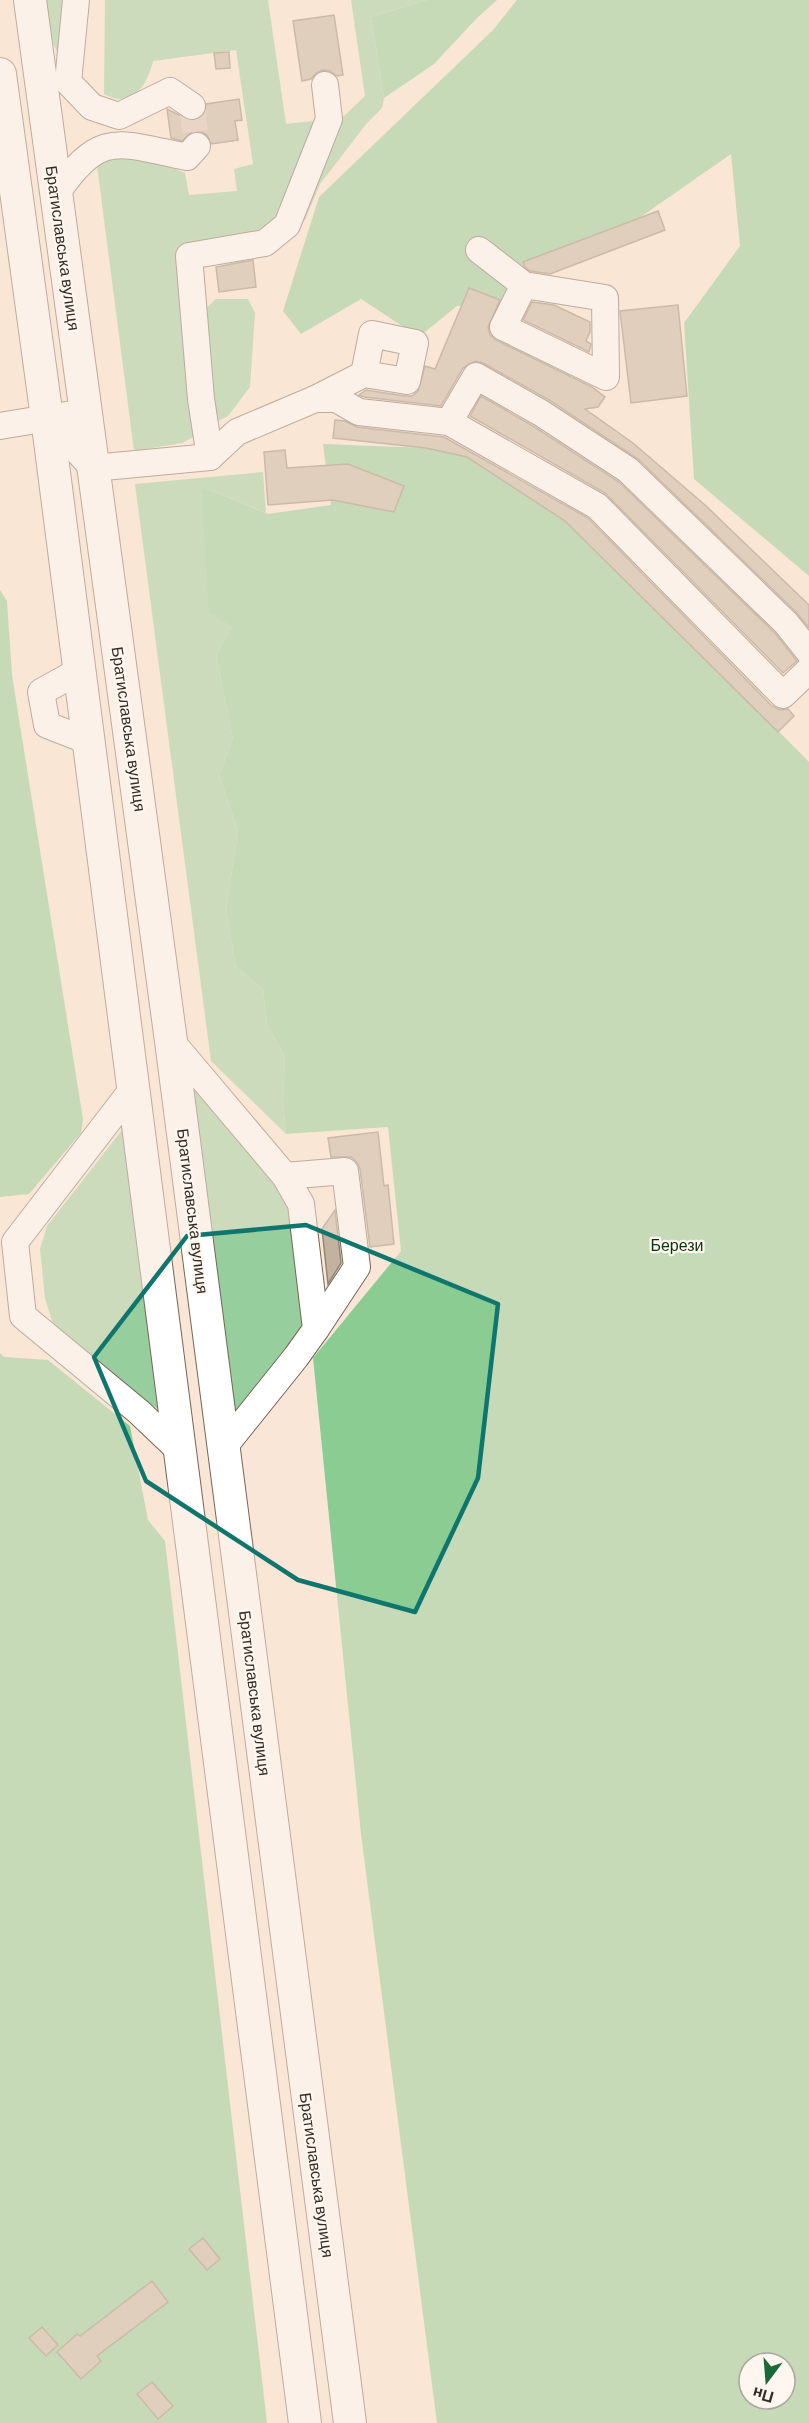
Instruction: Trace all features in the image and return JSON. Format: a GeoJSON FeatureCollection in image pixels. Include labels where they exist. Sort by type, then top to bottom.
{"type":"FeatureCollection","features":[{"type":"Feature","properties":{"kind":"main road","name":"Братиславська вулиця"},"geometry":{"type":"LineString","coordinates":[[30,0],[55,84],[56,194],[171,1041],[350,2423]]}},
{"type":"Feature","properties":{"kind":"main road"},"geometry":{"type":"LineString","coordinates":[[0,74],[5,139],[47,418],[305,2423]]}},
{"type":"Feature","properties":{"kind":"street"},"geometry":{"type":"LineString","coordinates":[[76,0],[55,84],[92,107],[119,116],[170,90],[192,105]]}},
{"type":"Feature","properties":{"kind":"street"},"geometry":{"type":"LineString","coordinates":[[210,457],[201,399],[189,256],[265,243],[287,225],[329,119],[325,85]]}},
{"type":"Feature","properties":{"kind":"street"},"geometry":{"type":"LineString","coordinates":[[56,194],[74,168],[91,152],[119,143],[187,157],[197,146]]}},
{"type":"Feature","properties":{"kind":"street"},"geometry":{"type":"LineString","coordinates":[[479,250],[524,285],[605,298],[606,377],[503,327],[524,285]]}},
{"type":"Feature","properties":{"kind":"street"},"geometry":{"type":"LineString","coordinates":[[47,418],[93,468],[210,457],[237,432],[315,399],[364,374]]}},
{"type":"Feature","properties":{"kind":"street"},"geometry":{"type":"LineString","coordinates":[[449,422],[476,376],[541,413],[628,470],[786,623],[809,652]]}},
{"type":"Feature","properties":{"kind":"street"},"geometry":{"type":"LineString","coordinates":[[315,399],[336,399],[359,412],[449,422],[597,506],[783,695],[809,670]]}},
{"type":"Feature","properties":{"kind":"street"},"geometry":{"type":"LineString","coordinates":[[0,426],[85,412]]}},
{"type":"Feature","properties":{"kind":"street"},"geometry":{"type":"LineString","coordinates":[[171,1041],[285,1176],[301,1204],[316,1329]]}},
{"type":"Feature","properties":{"kind":"street"},"geometry":{"type":"LineString","coordinates":[[132,1090],[15,1242],[23,1316],[139,1412],[178,1450]]}},
{"type":"Feature","properties":{"kind":"street"},"geometry":{"type":"LineString","coordinates":[[223,1448],[296,1357],[357,1267],[345,1171],[285,1176]]}},
{"type":"Feature","properties":{"kind":"highlighted area"},"geometry":{"type":"Polygon","coordinates":[[[306,1225],[498,1304],[478,1478],[415,1612],[298,1580],[146,1481],[94,1357],[187,1236],[306,1225]]]}},
{"type":"Feature","properties":{"kind":"green space"},"geometry":{"type":"Polygon","coordinates":[[[43,0],[67,0],[60,58],[46,28],[43,0]]]}},
{"type":"Feature","properties":{"kind":"green space"},"geometry":{"type":"Polygon","coordinates":[[[105,0],[268,0],[286,124],[321,120],[285,218],[269,232],[186,245],[201,433],[182,443],[134,451],[96,158],[125,149],[185,173],[189,195],[237,191],[234,169],[253,164],[236,50],[153,61],[146,80],[133,95],[119,99],[104,94],[105,0]]]}},
{"type":"Feature","properties":{"kind":"green space"},"geometry":{"type":"Polygon","coordinates":[[[351,0],[427,0],[371,17],[384,98],[382,108],[367,123],[320,184],[305,220],[292,221],[336,118],[343,117],[365,96],[351,0]]]}},
{"type":"Feature","properties":{"kind":"green space"},"geometry":{"type":"Polygon","coordinates":[[[427,0],[497,0],[434,64],[384,98],[371,17],[427,0]]]}},
{"type":"Feature","properties":{"kind":"green space"},"geometry":{"type":"Polygon","coordinates":[[[517,0],[809,0],[809,576],[694,479],[684,323],[740,246],[731,154],[576,262],[515,272],[502,308],[457,306],[419,337],[361,299],[301,334],[283,311],[319,197],[493,30],[517,0]]]}},
{"type":"Feature","properties":{"kind":"green space"},"geometry":{"type":"Polygon","coordinates":[[[216,299],[248,299],[255,313],[250,387],[228,416],[214,423],[206,308],[216,299]]]}},
{"type":"Feature","properties":{"kind":"green space","name":"Берези"},"geometry":{"type":"Polygon","coordinates":[[[323,444],[453,449],[564,515],[809,762],[809,2423],[437,2423],[361,1834],[313,1358],[401,1251],[388,1127],[286,1134],[283,1103],[285,1057],[267,1024],[263,989],[236,967],[226,910],[238,831],[219,775],[233,739],[216,656],[232,626],[209,613],[201,486],[268,514],[331,505],[323,444]]]}},
{"type":"Feature","properties":{"kind":"green space"},"geometry":{"type":"Polygon","coordinates":[[[263,472],[266,513],[201,486],[232,626],[216,656],[233,739],[219,775],[238,831],[226,910],[236,967],[263,989],[267,1024],[285,1057],[283,1103],[286,1134],[211,1061],[135,484],[263,472]]]}},
{"type":"Feature","properties":{"kind":"green space"},"geometry":{"type":"Polygon","coordinates":[[[0,590],[7,601],[12,675],[83,1119],[81,1133],[29,1194],[0,1197],[0,590]]]}},
{"type":"Feature","properties":{"kind":"green space"},"geometry":{"type":"Polygon","coordinates":[[[187,1073],[288,1196],[306,1320],[299,1336],[232,1420],[187,1073]]]}},
{"type":"Feature","properties":{"kind":"green space"},"geometry":{"type":"Polygon","coordinates":[[[122,1130],[159,1410],[67,1342],[52,1321],[45,1298],[40,1249],[47,1226],[122,1130]]]}},
{"type":"Feature","properties":{"kind":"green space"},"geometry":{"type":"Polygon","coordinates":[[[0,1353],[4,1357],[48,1360],[130,1426],[148,1520],[165,1541],[267,2423],[0,2423],[0,1353]]]}},
{"type":"Feature","properties":{"kind":"building"},"geometry":{"type":"Polygon","coordinates":[[[334,15],[343,75],[337,76],[330,71],[323,70],[311,79],[302,81],[293,21],[334,15]]]}},
{"type":"Feature","properties":{"kind":"building"},"geometry":{"type":"Polygon","coordinates":[[[229,52],[230,68],[216,69],[214,53],[229,52]]]}},
{"type":"Feature","properties":{"kind":"building"},"geometry":{"type":"Polygon","coordinates":[[[239,99],[242,120],[235,121],[238,140],[211,144],[207,135],[200,131],[192,132],[182,141],[171,138],[167,109],[191,121],[198,120],[204,115],[206,104],[239,99]]]}},
{"type":"Feature","properties":{"kind":"building"},"geometry":{"type":"Polygon","coordinates":[[[658,211],[665,230],[550,274],[530,271],[523,262],[658,211]]]}},
{"type":"Feature","properties":{"kind":"building"},"geometry":{"type":"Polygon","coordinates":[[[253,260],[256,287],[219,292],[216,267],[253,260]]]}},
{"type":"Feature","properties":{"kind":"building"},"geometry":{"type":"Polygon","coordinates":[[[469,288],[500,300],[488,327],[490,335],[496,340],[592,387],[605,397],[598,407],[585,409],[633,443],[705,505],[809,605],[809,628],[796,612],[638,459],[549,400],[483,363],[475,361],[463,368],[441,406],[359,395],[366,390],[412,396],[418,391],[425,366],[435,369],[469,288]]]}},
{"type":"Feature","properties":{"kind":"building"},"geometry":{"type":"Polygon","coordinates":[[[532,302],[554,305],[590,322],[590,332],[586,341],[591,344],[589,352],[523,320],[532,302]]]}},
{"type":"Feature","properties":{"kind":"building"},"geometry":{"type":"Polygon","coordinates":[[[678,305],[687,396],[631,403],[620,311],[678,305]]]}},
{"type":"Feature","properties":{"kind":"building"},"geometry":{"type":"Polygon","coordinates":[[[481,396],[533,426],[619,482],[775,633],[797,661],[783,673],[605,493],[470,416],[481,396]]]}},
{"type":"Feature","properties":{"kind":"building"},"geometry":{"type":"Polygon","coordinates":[[[335,420],[345,421],[357,427],[444,437],[588,518],[772,706],[780,710],[788,709],[794,716],[778,732],[565,521],[467,457],[426,448],[333,438],[335,420]]]}},
{"type":"Feature","properties":{"kind":"building"},"geometry":{"type":"Polygon","coordinates":[[[285,450],[287,468],[348,464],[404,486],[394,512],[333,500],[268,505],[264,452],[285,450]]]}},
{"type":"Feature","properties":{"kind":"building"},"geometry":{"type":"Polygon","coordinates":[[[378,1132],[384,1186],[388,1185],[394,1244],[370,1247],[360,1169],[351,1157],[331,1157],[328,1138],[378,1132]]]}},
{"type":"Feature","properties":{"kind":"building"},"geometry":{"type":"Polygon","coordinates":[[[335,1210],[341,1263],[328,1284],[322,1229],[335,1210]]]}},
{"type":"Feature","properties":{"kind":"building"},"geometry":{"type":"Polygon","coordinates":[[[203,2238],[220,2259],[207,2270],[189,2249],[203,2238]]]}},
{"type":"Feature","properties":{"kind":"building"},"geometry":{"type":"Polygon","coordinates":[[[152,2281],[168,2302],[97,2356],[101,2361],[81,2379],[57,2352],[77,2334],[80,2336],[152,2281]]]}},
{"type":"Feature","properties":{"kind":"building"},"geometry":{"type":"Polygon","coordinates":[[[42,2327],[58,2345],[46,2356],[29,2338],[42,2327]]]}},
{"type":"Feature","properties":{"kind":"building"},"geometry":{"type":"Polygon","coordinates":[[[152,2382],[173,2406],[158,2419],[137,2394],[152,2382]]]}},
{"type":"Feature","properties":{"kind":"tunnel"},"geometry":{"type":"LineString","coordinates":[[192,106],[197,146]]}}]}
